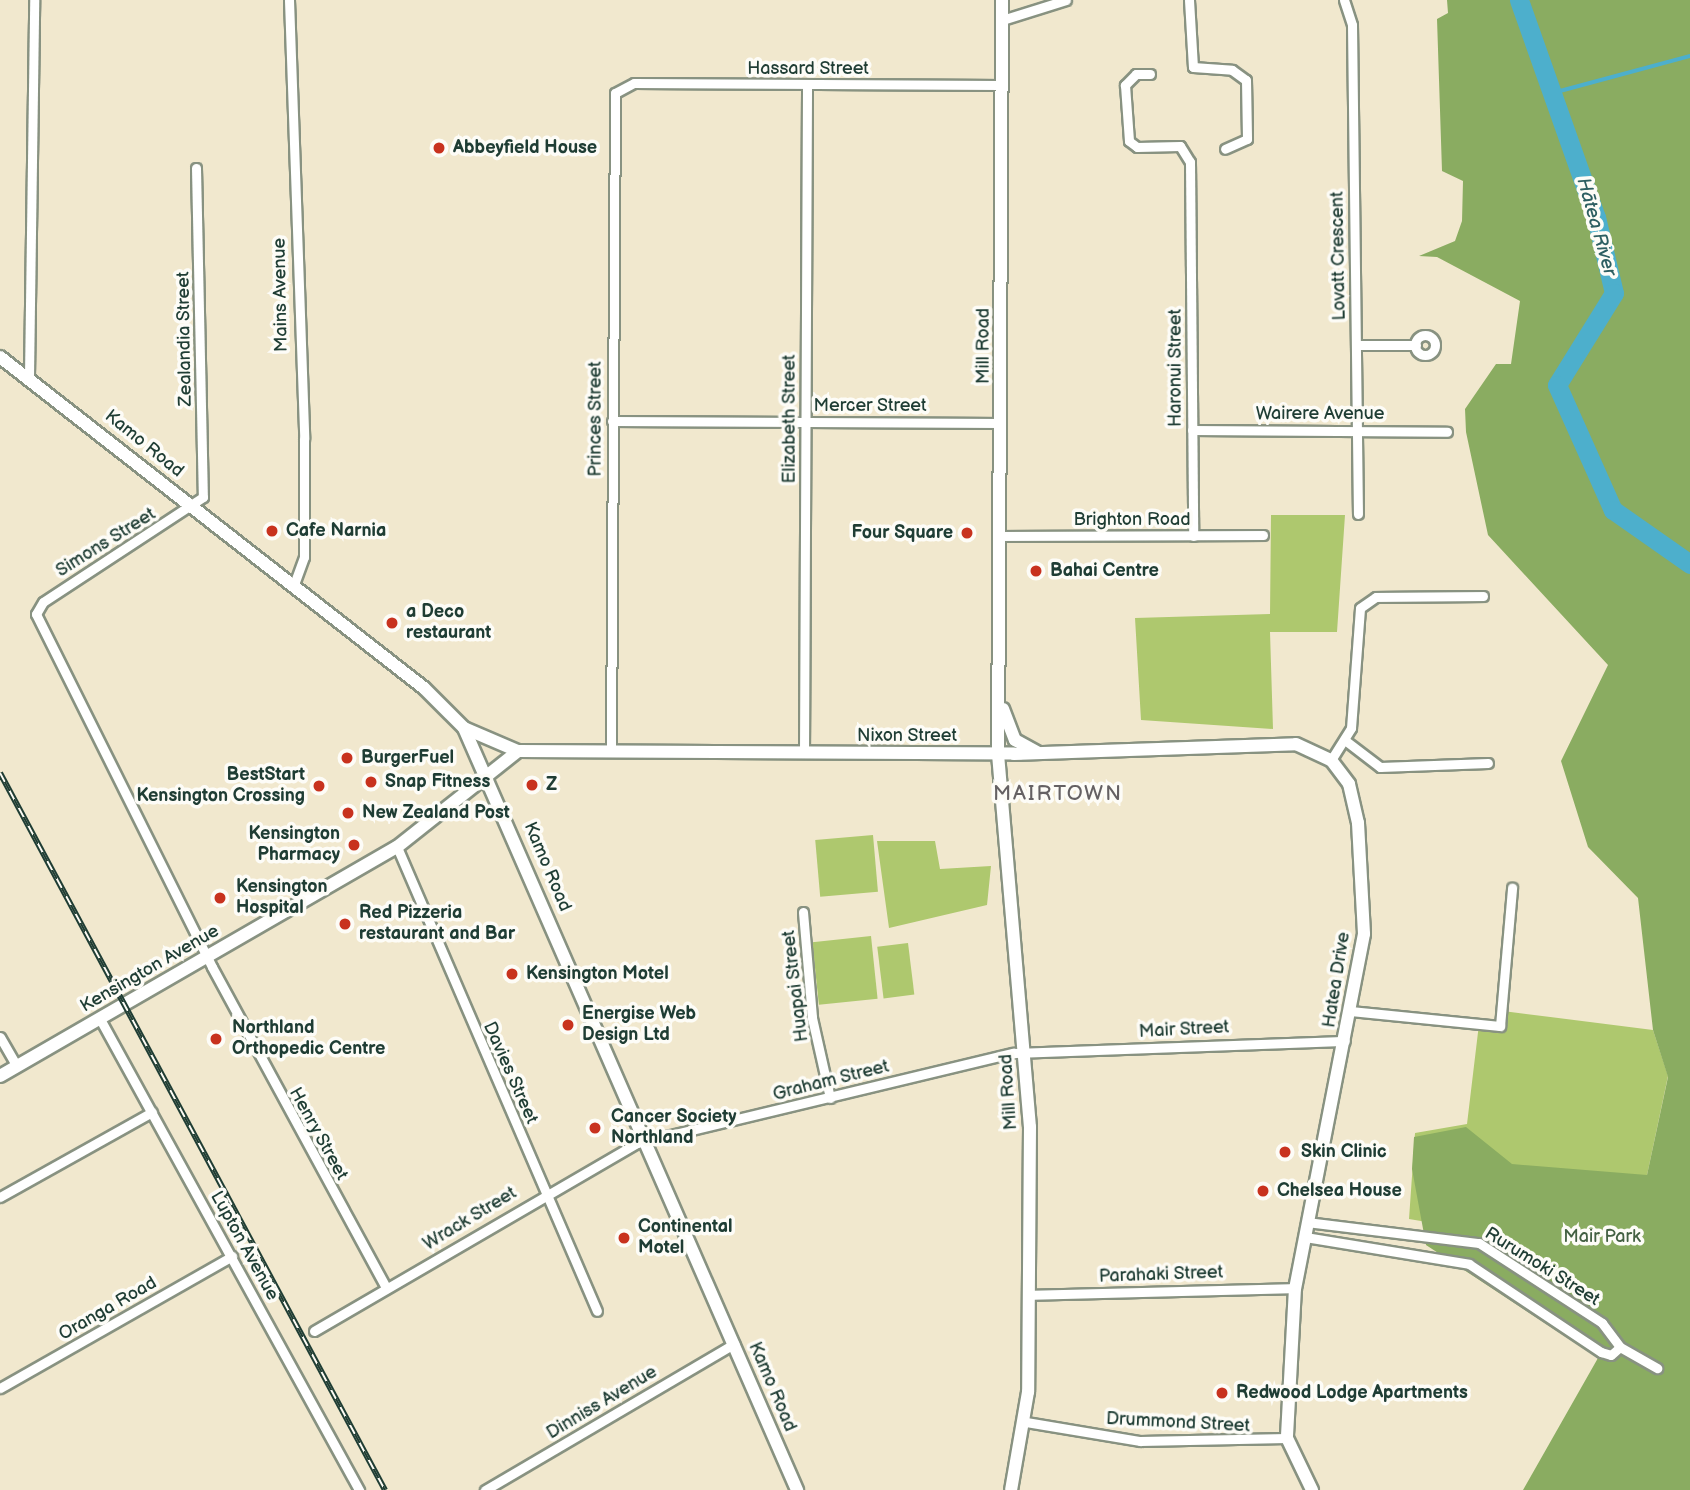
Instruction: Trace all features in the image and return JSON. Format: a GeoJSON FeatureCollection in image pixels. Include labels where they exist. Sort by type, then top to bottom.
{"type":"FeatureCollection","features":[{"type":"Feature","properties":{"kind":"main road","name":"Mill Road"},"geometry":{"type":"LineString","coordinates":[[1002,0],[1002,423],[998,754],[1024,1053],[1028,1295],[1026,1422],[1011,1490]]}},
{"type":"Feature","properties":{"kind":"main road","name":"Kamo Road"},"geometry":{"type":"LineString","coordinates":[[0,357],[29,376],[424,688],[464,728],[486,771],[797,1490]]}},
{"type":"Feature","properties":{"kind":"main road","name":"Mill Road"},"geometry":{"type":"LineString","coordinates":[[999,692],[1011,734],[1038,753]]}},
{"type":"Feature","properties":{"kind":"main road"},"geometry":{"type":"LineString","coordinates":[[464,728],[518,751]]}},
{"type":"Feature","properties":{"kind":"main road","name":"Nixon Street"},"geometry":{"type":"LineString","coordinates":[[518,751],[998,754],[1270,742],[1296,744],[1331,760]]}},
{"type":"Feature","properties":{"kind":"main road"},"geometry":{"type":"LineString","coordinates":[[486,771],[518,751]]}},
{"type":"Feature","properties":{"kind":"main road","name":"Hatea Drive"},"geometry":{"type":"LineString","coordinates":[[1312,1490],[1287,1438],[1295,1288],[1364,934],[1358,823],[1349,784],[1331,760]]}},
{"type":"Feature","properties":{"kind":"main road","name":"Kensington Avenue"},"geometry":{"type":"LineString","coordinates":[[0,1076],[397,847],[486,771]]}},
{"type":"Feature","properties":{"kind":"street"},"geometry":{"type":"LineString","coordinates":[[29,376],[34,0]]}},
{"type":"Feature","properties":{"kind":"street","name":"Mains Avenue"},"geometry":{"type":"LineString","coordinates":[[289,0],[304,439],[304,557],[293,587]]}},
{"type":"Feature","properties":{"kind":"street"},"geometry":{"type":"LineString","coordinates":[[1002,20],[1066,0]]}},
{"type":"Feature","properties":{"kind":"street"},"geometry":{"type":"LineString","coordinates":[[1189,0],[1190,62],[1202,71],[1240,72],[1248,86],[1247,139],[1225,149]]}},
{"type":"Feature","properties":{"kind":"street","name":"Lovatt Crescent"},"geometry":{"type":"LineString","coordinates":[[1344,0],[1352,25],[1358,514]]}},
{"type":"Feature","properties":{"kind":"street","name":"Haronui Street"},"geometry":{"type":"LineString","coordinates":[[1150,74],[1136,74],[1125,85],[1127,135],[1137,147],[1186,148],[1190,200],[1194,536]]}},
{"type":"Feature","properties":{"kind":"street","name":"Hassard Street"},"geometry":{"type":"LineString","coordinates":[[617,89],[634,83],[1000,85]]}},
{"type":"Feature","properties":{"kind":"street","name":"Elizabeth Street"},"geometry":{"type":"LineString","coordinates":[[804,753],[807,84]]}},
{"type":"Feature","properties":{"kind":"street","name":"Princes Street"},"geometry":{"type":"LineString","coordinates":[[611,750],[617,89]]}},
{"type":"Feature","properties":{"kind":"street","name":"Zealandia Street"},"geometry":{"type":"LineString","coordinates":[[194,506],[204,494],[196,168]]}},
{"type":"Feature","properties":{"kind":"street"},"geometry":{"type":"LineString","coordinates":[[1356,345],[1416,345]]}},
{"type":"Feature","properties":{"kind":"street","name":"Mercer Street"},"geometry":{"type":"LineString","coordinates":[[612,421],[1002,423]]}},
{"type":"Feature","properties":{"kind":"street","name":"Wairere Avenue"},"geometry":{"type":"LineString","coordinates":[[1192,430],[1356,429],[1447,432]]}},
{"type":"Feature","properties":{"kind":"street","name":"Simons Street"},"geometry":{"type":"LineString","coordinates":[[37,610],[194,506]]}},
{"type":"Feature","properties":{"kind":"street","name":"Brighton Road"},"geometry":{"type":"LineString","coordinates":[[1001,536],[1263,536]]}},
{"type":"Feature","properties":{"kind":"street"},"geometry":{"type":"LineString","coordinates":[[1331,760],[1346,740],[1360,608],[1376,597],[1483,596]]}},
{"type":"Feature","properties":{"kind":"street","name":"Henry Street"},"geometry":{"type":"LineString","coordinates":[[37,610],[85,703],[104,755],[386,1288]]}},
{"type":"Feature","properties":{"kind":"street"},"geometry":{"type":"LineString","coordinates":[[1346,740],[1380,767],[1489,763]]}},
{"type":"Feature","properties":{"kind":"street","name":"Davies Street"},"geometry":{"type":"LineString","coordinates":[[397,847],[597,1311]]}},
{"type":"Feature","properties":{"kind":"street"},"geometry":{"type":"LineString","coordinates":[[1350,1011],[1500,1026],[1512,888]]}},
{"type":"Feature","properties":{"kind":"street","name":"Huapai Street"},"geometry":{"type":"LineString","coordinates":[[803,912],[812,1018],[830,1098]]}},
{"type":"Feature","properties":{"kind":"street","name":"Lupton Avenue"},"geometry":{"type":"LineString","coordinates":[[100,1019],[359,1490]]}},
{"type":"Feature","properties":{"kind":"street"},"geometry":{"type":"LineString","coordinates":[[0,1037],[17,1066]]}},
{"type":"Feature","properties":{"kind":"street","name":"Mair Street"},"geometry":{"type":"LineString","coordinates":[[1024,1053],[1345,1041]]}},
{"type":"Feature","properties":{"kind":"street","name":"Graham Street"},"geometry":{"type":"LineString","coordinates":[[646,1141],[1024,1053]]}},
{"type":"Feature","properties":{"kind":"street"},"geometry":{"type":"LineString","coordinates":[[0,1197],[152,1112]]}},
{"type":"Feature","properties":{"kind":"street","name":"Wrack Street"},"geometry":{"type":"LineString","coordinates":[[314,1331],[545,1193],[646,1141]]}},
{"type":"Feature","properties":{"kind":"street","name":"Rurumoki Street"},"geometry":{"type":"LineString","coordinates":[[1307,1222],[1479,1243],[1602,1323],[1620,1347],[1657,1368]]}},
{"type":"Feature","properties":{"kind":"street","name":"Rurumoki Street"},"geometry":{"type":"LineString","coordinates":[[1305,1237],[1469,1264],[1601,1352],[1611,1355],[1620,1347]]}},
{"type":"Feature","properties":{"kind":"street","name":"Oranga Road"},"geometry":{"type":"LineString","coordinates":[[0,1388],[232,1256]]}},
{"type":"Feature","properties":{"kind":"street","name":"Parahaki Street"},"geometry":{"type":"LineString","coordinates":[[1028,1295],[1295,1288]]}},
{"type":"Feature","properties":{"kind":"street","name":"Dinniss Avenue"},"geometry":{"type":"LineString","coordinates":[[485,1490],[497,1487],[734,1344]]}},
{"type":"Feature","properties":{"kind":"street","name":"Drummond Street"},"geometry":{"type":"LineString","coordinates":[[1026,1422],[1140,1441],[1287,1438]]}},
{"type":"Feature","properties":{"kind":"green space","name":"Mair Park"},"geometry":{"type":"Polygon","coordinates":[[[1447,0],[1690,0],[1690,1490],[1523,1490],[1598,1358],[1426,1245],[1412,1169],[1414,1137],[1466,1127],[1512,1164],[1647,1175],[1668,1077],[1653,1030],[1638,898],[1588,847],[1561,761],[1608,665],[1488,535],[1466,432],[1465,409],[1496,364],[1511,364],[1520,301],[1437,257],[1419,256],[1455,241],[1462,221],[1463,181],[1442,171],[1437,19],[1448,13],[1447,0]]]}},
{"type":"Feature","properties":{"kind":"green space"},"geometry":{"type":"Polygon","coordinates":[[[1271,515],[1345,515],[1337,632],[1270,632],[1273,729],[1141,720],[1135,618],[1270,614],[1271,515]]]}},
{"type":"Feature","properties":{"kind":"green space"},"geometry":{"type":"Polygon","coordinates":[[[873,835],[878,892],[820,897],[815,840],[873,835]]]}},
{"type":"Feature","properties":{"kind":"green space"},"geometry":{"type":"Polygon","coordinates":[[[877,841],[935,841],[940,869],[991,866],[987,905],[889,928],[877,841]]]}},
{"type":"Feature","properties":{"kind":"green space"},"geometry":{"type":"Polygon","coordinates":[[[871,936],[878,999],[819,1005],[812,942],[871,936]]]}},
{"type":"Feature","properties":{"kind":"green space"},"geometry":{"type":"Polygon","coordinates":[[[908,943],[914,995],[884,998],[877,947],[908,943]]]}},
{"type":"Feature","properties":{"kind":"green space"},"geometry":{"type":"Polygon","coordinates":[[[1503,1011],[1653,1030],[1668,1076],[1647,1175],[1469,1229],[1409,1219],[1415,1133],[1467,1124],[1479,1024],[1497,1022],[1503,1011]]]}},
{"type":"Feature","properties":{"kind":"waterway","name":"Hātea River"},"geometry":{"type":"LineString","coordinates":[[1519,0],[1596,217],[1614,293],[1557,385],[1613,510],[1690,564]]}},
{"type":"Feature","properties":{"kind":"waterway"},"geometry":{"type":"LineString","coordinates":[[1549,94],[1690,56]]}},
{"type":"Feature","properties":{"kind":"railway"},"geometry":{"type":"LineString","coordinates":[[0,773],[385,1490]]}},
{"type":"Feature","properties":{"kind":"place","name":"Abbeyfield House"},"geometry":{"type":"Point","coordinates":[439,148]}},
{"type":"Feature","properties":{"kind":"place","name":"Cafe Narnia"},"geometry":{"type":"Point","coordinates":[272,531]}},
{"type":"Feature","properties":{"kind":"place","name":"Four Square"},"geometry":{"type":"Point","coordinates":[967,533]}},
{"type":"Feature","properties":{"kind":"place","name":"Bahai Centre"},"geometry":{"type":"Point","coordinates":[1036,571]}},
{"type":"Feature","properties":{"kind":"place","name":"a Deco restaurant"},"geometry":{"type":"Point","coordinates":[392,623]}},
{"type":"Feature","properties":{"kind":"place","name":"BurgerFuel"},"geometry":{"type":"Point","coordinates":[347,758]}},
{"type":"Feature","properties":{"kind":"place","name":"Snap Fitness"},"geometry":{"type":"Point","coordinates":[371,782]}},
{"type":"Feature","properties":{"kind":"place","name":"Z"},"geometry":{"type":"Point","coordinates":[532,785]}},
{"type":"Feature","properties":{"kind":"place","name":"BestStart Kensington Crossing"},"geometry":{"type":"Point","coordinates":[319,786]}},
{"type":"Feature","properties":{"kind":"place","name":"New Zealand Post"},"geometry":{"type":"Point","coordinates":[348,813]}},
{"type":"Feature","properties":{"kind":"place","name":"Kensington Pharmacy"},"geometry":{"type":"Point","coordinates":[354,845]}},
{"type":"Feature","properties":{"kind":"place","name":"Kensington Hospital"},"geometry":{"type":"Point","coordinates":[220,898]}},
{"type":"Feature","properties":{"kind":"place","name":"Red Pizzeria restaurant and Bar"},"geometry":{"type":"Point","coordinates":[345,924]}},
{"type":"Feature","properties":{"kind":"place","name":"Kensington Motel"},"geometry":{"type":"Point","coordinates":[512,974]}},
{"type":"Feature","properties":{"kind":"place","name":"Energise Web Design Ltd"},"geometry":{"type":"Point","coordinates":[568,1025]}},
{"type":"Feature","properties":{"kind":"place","name":"Northland Orthopedic Centre"},"geometry":{"type":"Point","coordinates":[216,1039]}},
{"type":"Feature","properties":{"kind":"place","name":"Cancer Society Northland"},"geometry":{"type":"Point","coordinates":[595,1128]}},
{"type":"Feature","properties":{"kind":"place","name":"Skin Clinic"},"geometry":{"type":"Point","coordinates":[1285,1152]}},
{"type":"Feature","properties":{"kind":"place","name":"Chelsea House"},"geometry":{"type":"Point","coordinates":[1263,1191]}},
{"type":"Feature","properties":{"kind":"place","name":"Continental Motel"},"geometry":{"type":"Point","coordinates":[624,1238]}},
{"type":"Feature","properties":{"kind":"place","name":"Redwood Lodge Apartments"},"geometry":{"type":"Point","coordinates":[1222,1393]}},
{"type":"Feature","properties":{"kind":"district","name":"MAIRTOWN"},"geometry":{"type":"Point","coordinates":[1058,794]}}]}
